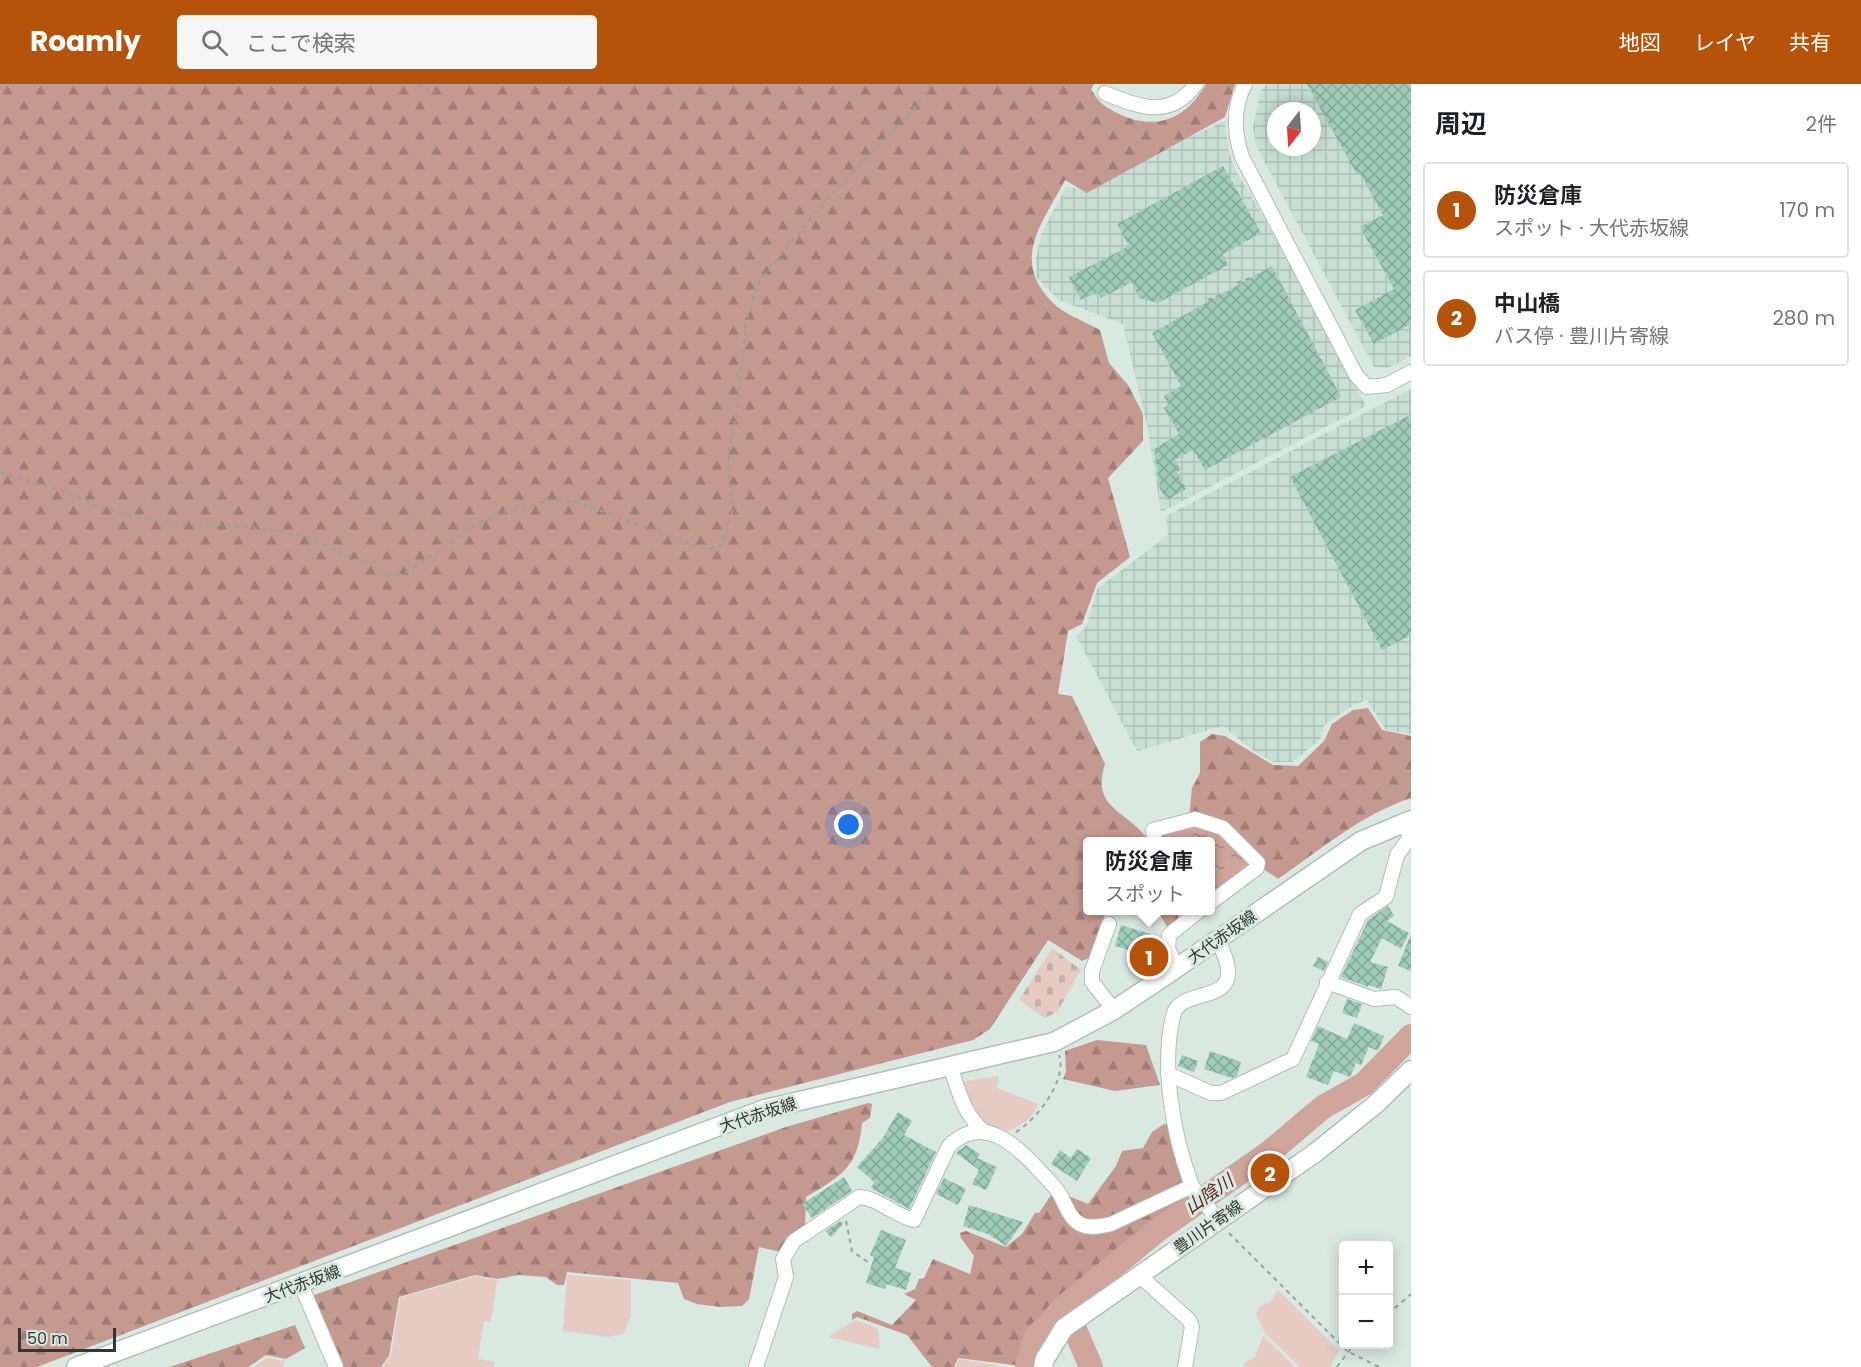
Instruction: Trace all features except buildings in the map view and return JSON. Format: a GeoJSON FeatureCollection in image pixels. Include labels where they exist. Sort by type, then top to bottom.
{"type":"FeatureCollection","features":[{"type":"Feature","properties":{"kind":"main road","name":"大代赤坂線"},"geometry":{"type":"LineString","coordinates":[[76,1367],[301,1285],[765,1110],[1054,1042],[1114,1010],[1361,841],[1409,821]]}},
{"type":"Feature","properties":{"kind":"main road","name":"豊川片寄線"},"geometry":{"type":"LineString","coordinates":[[1043,1367],[1045,1359],[1072,1323],[1315,1153],[1376,1104],[1411,1070]]}},
{"type":"Feature","properties":{"kind":"street"},"geometry":{"type":"LineString","coordinates":[[1105,93],[1142,107],[1162,107],[1180,102],[1196,84]]}},
{"type":"Feature","properties":{"kind":"street"},"geometry":{"type":"LineString","coordinates":[[1245,84],[1236,116],[1236,130],[1242,157],[1356,375],[1367,387],[1376,388],[1411,372]]}},
{"type":"Feature","properties":{"kind":"street"},"geometry":{"type":"LineString","coordinates":[[1154,837],[1153,830],[1195,819],[1223,828],[1258,863],[1257,868],[1215,899]]}},
{"type":"Feature","properties":{"kind":"street"},"geometry":{"type":"LineString","coordinates":[[1168,1074],[1211,1093],[1221,1093],[1287,1064],[1297,1051],[1327,981],[1360,914],[1386,897],[1397,855],[1409,839],[1409,821]]}},
{"type":"Feature","properties":{"kind":"street"},"geometry":{"type":"LineString","coordinates":[[1177,968],[1167,942],[1169,935],[1184,916]]}},
{"type":"Feature","properties":{"kind":"street"},"geometry":{"type":"LineString","coordinates":[[1109,924],[1092,971],[1092,982],[1114,1010]]}},
{"type":"Feature","properties":{"kind":"street"},"geometry":{"type":"LineString","coordinates":[[1216,1221],[1213,1211],[1193,1188],[1183,1160],[1168,1074],[1167,1041],[1173,1012],[1182,1003],[1214,993],[1223,985],[1229,970],[1227,958],[1218,941]]}},
{"type":"Feature","properties":{"kind":"street"},"geometry":{"type":"LineString","coordinates":[[1327,981],[1374,999],[1396,997],[1411,1007]]}},
{"type":"Feature","properties":{"kind":"street"},"geometry":{"type":"LineString","coordinates":[[950,1065],[963,1102],[976,1125],[986,1133]]}},
{"type":"Feature","properties":{"kind":"street"},"geometry":{"type":"LineString","coordinates":[[756,1367],[786,1277],[783,1259],[794,1241],[859,1197],[868,1197],[905,1218],[914,1220],[948,1146],[958,1137],[986,1133],[1006,1138],[1015,1144],[1059,1193],[1071,1215],[1080,1225],[1100,1227],[1111,1224],[1193,1188]]}},
{"type":"Feature","properties":{"kind":"street"},"geometry":{"type":"LineString","coordinates":[[1140,1276],[1189,1320],[1192,1327],[1185,1367]]}},
{"type":"Feature","properties":{"kind":"street"},"geometry":{"type":"LineString","coordinates":[[301,1285],[336,1367]]}},
{"type":"Feature","properties":{"kind":"path"},"geometry":{"type":"LineString","coordinates":[[420,84],[421,88],[436,93]]}},
{"type":"Feature","properties":{"kind":"path"},"geometry":{"type":"LineString","coordinates":[[0,472],[70,493],[96,506],[129,516],[177,524],[234,525],[304,536],[389,574],[403,574],[452,543],[469,527],[502,513],[550,500],[574,501],[708,550],[718,547],[722,544],[733,509],[729,477],[729,450],[738,406],[746,321],[760,280],[822,205],[918,104],[929,84]]}},
{"type":"Feature","properties":{"kind":"path"},"geometry":{"type":"LineString","coordinates":[[1237,284],[1253,277]]}},
{"type":"Feature","properties":{"kind":"path"},"geometry":{"type":"LineString","coordinates":[[1208,300],[1223,294]]}},
{"type":"Feature","properties":{"kind":"path"},"geometry":{"type":"LineString","coordinates":[[1006,1138],[1026,1126],[1045,1106],[1060,1072],[1061,1060],[1054,1042]]}},
{"type":"Feature","properties":{"kind":"path"},"geometry":{"type":"LineString","coordinates":[[843,1208],[852,1251],[869,1263]]}},
{"type":"Feature","properties":{"kind":"path"},"geometry":{"type":"LineString","coordinates":[[1216,1221],[1347,1351],[1379,1367]]}},
{"type":"Feature","properties":{"kind":"path"},"geometry":{"type":"LineString","coordinates":[[1393,1310],[1411,1294]]}},
{"type":"Feature","properties":{"kind":"path"},"geometry":{"type":"LineString","coordinates":[[1337,1367],[1347,1351]]}},
{"type":"Feature","properties":{"kind":"shaded area"},"geometry":{"type":"Polygon","coordinates":[[[1267,84],[1411,84],[1411,356],[1388,368],[1374,367],[1256,146],[1253,127],[1260,92],[1267,84]]]}},
{"type":"Feature","properties":{"kind":"shaded area"},"geometry":{"type":"Polygon","coordinates":[[[1225,121],[1229,152],[1235,169],[1287,257],[1366,406],[1161,512],[1147,425],[1123,324],[1059,300],[1037,278],[1036,259],[1041,235],[1066,187],[1084,189],[1225,121]]]}},
{"type":"Feature","properties":{"kind":"shaded area"},"geometry":{"type":"Polygon","coordinates":[[[1411,389],[1411,734],[1386,730],[1367,700],[1353,705],[1324,725],[1321,738],[1293,762],[1273,762],[1251,749],[1223,726],[1137,751],[1076,636],[1086,627],[1097,589],[1168,535],[1166,516],[1411,389]]]}},
{"type":"Feature","properties":{"kind":"green space"},"geometry":{"type":"Polygon","coordinates":[[[0,84],[1094,84],[1091,89],[1106,107],[1132,119],[1145,122],[1168,119],[1179,114],[1198,96],[1206,84],[1235,84],[1225,117],[1087,193],[1065,180],[1034,241],[1033,271],[1040,286],[1057,306],[1100,330],[1109,363],[1128,385],[1143,414],[1143,441],[1108,478],[1130,557],[1097,583],[1082,624],[1068,631],[1058,694],[1072,696],[1105,764],[1102,779],[1103,791],[1107,800],[1146,837],[1083,837],[1083,915],[1105,915],[1091,957],[1082,961],[1048,940],[990,1029],[973,1040],[730,1102],[37,1367],[0,1367],[0,84]]]}},
{"type":"Feature","properties":{"kind":"green space"},"geometry":{"type":"Polygon","coordinates":[[[1368,708],[1382,730],[1411,736],[1411,798],[1358,823],[1278,879],[1189,818],[1192,788],[1200,773],[1200,742],[1212,734],[1225,736],[1273,765],[1298,766],[1324,741],[1332,724],[1353,710],[1368,708]]]}},
{"type":"Feature","properties":{"kind":"green space"},"geometry":{"type":"Polygon","coordinates":[[[1160,915],[1178,915],[1179,918],[1167,927],[1160,915]]]}},
{"type":"Feature","properties":{"kind":"green space"},"geometry":{"type":"Polygon","coordinates":[[[1052,948],[1081,970],[1057,1012],[1045,1018],[1019,1000],[1052,948]]]}},
{"type":"Feature","properties":{"kind":"green space"},"geometry":{"type":"Polygon","coordinates":[[[1097,1040],[1146,1045],[1160,1085],[1115,1091],[1063,1079],[1066,1072],[1065,1051],[1097,1040]]]}},
{"type":"Feature","properties":{"kind":"green space"},"geometry":{"type":"Polygon","coordinates":[[[998,1076],[997,1088],[1038,1104],[1029,1119],[1003,1133],[993,1129],[975,1114],[960,1082],[998,1076]]]}},
{"type":"Feature","properties":{"kind":"green space"},"geometry":{"type":"Polygon","coordinates":[[[868,1103],[872,1104],[870,1118],[862,1123],[860,1138],[852,1161],[838,1176],[806,1197],[805,1226],[781,1252],[759,1247],[749,1299],[742,1306],[721,1307],[697,1304],[684,1299],[678,1283],[567,1272],[564,1285],[557,1285],[546,1277],[519,1275],[498,1279],[475,1275],[399,1297],[389,1356],[381,1367],[343,1367],[314,1300],[314,1295],[786,1127],[868,1103]]]}},
{"type":"Feature","properties":{"kind":"green space"},"geometry":{"type":"Polygon","coordinates":[[[1164,1124],[1172,1124],[1187,1185],[1110,1221],[1080,1220],[1066,1195],[1088,1204],[1116,1166],[1122,1151],[1143,1148],[1152,1132],[1164,1124]]]}},
{"type":"Feature","properties":{"kind":"green space"},"geometry":{"type":"Polygon","coordinates":[[[1053,1192],[1075,1228],[1090,1235],[1115,1230],[1191,1193],[1191,1197],[1063,1300],[1033,1335],[1022,1366],[958,1358],[954,1367],[932,1367],[907,1335],[857,1317],[852,1320],[852,1314],[857,1311],[892,1325],[916,1300],[904,1294],[915,1289],[919,1279],[924,1278],[933,1259],[970,1274],[974,1256],[960,1233],[966,1231],[1006,1247],[1022,1234],[1035,1213],[1039,1213],[1053,1192]]]}},
{"type":"Feature","properties":{"kind":"green space"},"geometry":{"type":"Polygon","coordinates":[[[567,1275],[631,1280],[631,1317],[623,1334],[608,1337],[563,1331],[567,1275]]]}},
{"type":"Feature","properties":{"kind":"green space"},"geometry":{"type":"Polygon","coordinates":[[[476,1276],[497,1280],[491,1322],[484,1321],[478,1359],[495,1362],[494,1367],[382,1367],[391,1356],[400,1298],[476,1276]]]}},
{"type":"Feature","properties":{"kind":"green space"},"geometry":{"type":"Polygon","coordinates":[[[1278,1290],[1339,1351],[1330,1367],[1300,1367],[1265,1333],[1256,1315],[1259,1307],[1271,1301],[1278,1290]]]}},
{"type":"Feature","properties":{"kind":"green space"},"geometry":{"type":"Polygon","coordinates":[[[855,1320],[878,1328],[880,1349],[828,1337],[855,1320]]]}},
{"type":"Feature","properties":{"kind":"green space"},"geometry":{"type":"Polygon","coordinates":[[[295,1325],[305,1348],[286,1359],[266,1355],[248,1367],[170,1367],[295,1325]]]}},
{"type":"Feature","properties":{"kind":"green space"},"geometry":{"type":"Polygon","coordinates":[[[1263,1336],[1295,1367],[1246,1367],[1243,1364],[1255,1357],[1263,1336]]]}},
{"type":"Feature","properties":{"kind":"green space"},"geometry":{"type":"Polygon","coordinates":[[[267,1358],[285,1361],[283,1367],[254,1367],[267,1358]]]}},
{"type":"Feature","properties":{"kind":"green space"},"geometry":{"type":"Polygon","coordinates":[[[959,1359],[996,1365],[996,1367],[955,1367],[959,1359]]]}},
{"type":"Feature","properties":{"kind":"water"},"geometry":{"type":"Polygon","coordinates":[[[1197,822],[1223,833],[1254,867],[1215,894],[1215,837],[1157,837],[1156,834],[1197,822]]]}},
{"type":"Feature","properties":{"kind":"waterway","name":"山陰川"},"geometry":{"type":"LineString","coordinates":[[1027,1367],[1035,1338],[1065,1306],[1158,1230],[1271,1151],[1323,1107],[1364,1084],[1411,1036]]}},
{"type":"Feature","properties":{"kind":"waterway"},"geometry":{"type":"LineString","coordinates":[[1065,1306],[1091,1367]]}},
{"type":"Feature","properties":{"kind":"place","name":"防災倉庫"},"geometry":{"type":"Point","coordinates":[1149,957]}},
{"type":"Feature","properties":{"kind":"place","name":"中山橋"},"geometry":{"type":"Point","coordinates":[1270,1173]}}]}
